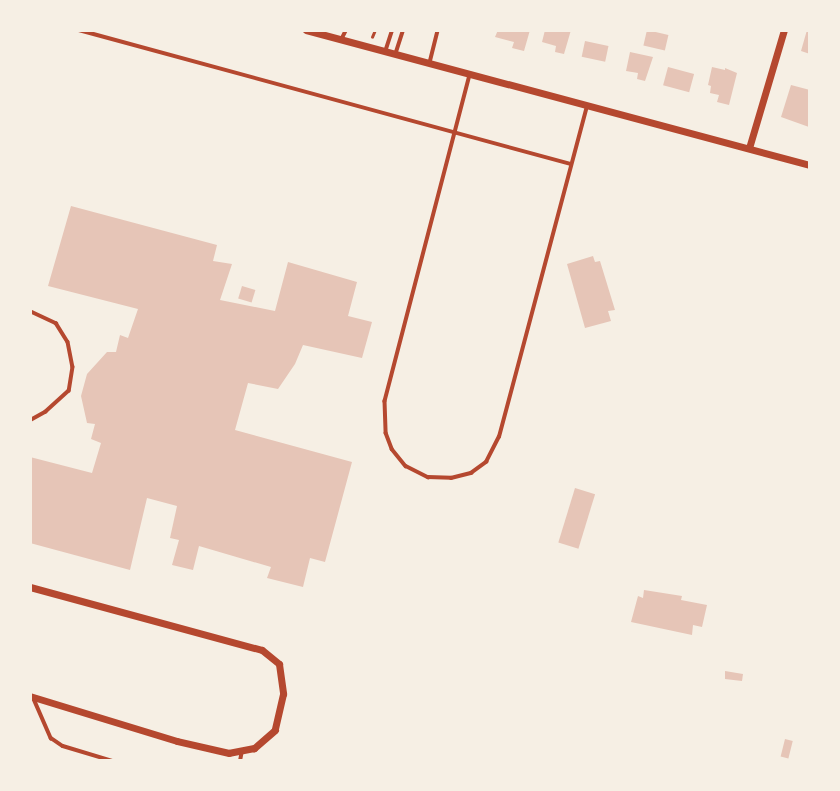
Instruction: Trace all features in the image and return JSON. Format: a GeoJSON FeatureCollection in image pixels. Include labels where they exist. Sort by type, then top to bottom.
{"type":"FeatureCollection","features":[{"type":"Feature","properties":{"kind":"street"},"geometry":{"type":"LineString","coordinates":[[306,30],[810,165]]}},
{"type":"Feature","properties":{"kind":"street"},"geometry":{"type":"LineString","coordinates":[[749,148],[784,30]]}},
{"type":"Feature","properties":{"kind":"street"},"geometry":{"type":"LineString","coordinates":[[30,587],[262,650],[279,664],[283,694],[275,730],[254,748],[229,753],[177,741],[31,697]]}},
{"type":"Feature","properties":{"kind":"lane"},"geometry":{"type":"LineString","coordinates":[[79,30],[571,164]]}},
{"type":"Feature","properties":{"kind":"lane"},"geometry":{"type":"LineString","coordinates":[[342,40],[346,30]]}},
{"type":"Feature","properties":{"kind":"lane"},"geometry":{"type":"LineString","coordinates":[[385,51],[392,30]]}},
{"type":"Feature","properties":{"kind":"lane"},"geometry":{"type":"LineString","coordinates":[[395,54],[403,30]]}},
{"type":"Feature","properties":{"kind":"lane"},"geometry":{"type":"LineString","coordinates":[[430,63],[438,30]]}},
{"type":"Feature","properties":{"kind":"lane"},"geometry":{"type":"LineString","coordinates":[[470,74],[385,401],[386,433],[392,449],[406,466],[428,477],[451,478],[471,473],[486,462],[499,438],[587,106]]}},
{"type":"Feature","properties":{"kind":"lane"},"geometry":{"type":"LineString","coordinates":[[30,311],[56,323],[68,342],[73,367],[69,391],[46,412],[30,421]]}},
{"type":"Feature","properties":{"kind":"lane"},"geometry":{"type":"LineString","coordinates":[[31,697],[51,738],[63,746],[113,761]]}},
{"type":"Feature","properties":{"kind":"lane"},"geometry":{"type":"LineString","coordinates":[[240,761],[242,751]]}},
{"type":"Feature","properties":{"kind":"building"},"geometry":{"type":"Polygon","coordinates":[[[498,30],[530,30],[524,51],[512,48],[514,42],[495,37],[498,30]]]}},
{"type":"Feature","properties":{"kind":"building"},"geometry":{"type":"Polygon","coordinates":[[[545,30],[571,30],[564,54],[555,52],[556,46],[542,42],[545,30]]]}},
{"type":"Feature","properties":{"kind":"building"},"geometry":{"type":"Polygon","coordinates":[[[647,30],[668,35],[665,51],[643,46],[647,30]]]}},
{"type":"Feature","properties":{"kind":"building"},"geometry":{"type":"Polygon","coordinates":[[[807,30],[810,30],[810,54],[801,51],[807,30]]]}},
{"type":"Feature","properties":{"kind":"building"},"geometry":{"type":"Polygon","coordinates":[[[585,41],[608,46],[605,62],[582,57],[585,41]]]}},
{"type":"Feature","properties":{"kind":"building"},"geometry":{"type":"Polygon","coordinates":[[[630,52],[653,57],[645,81],[637,79],[638,73],[626,71],[630,52]]]}},
{"type":"Feature","properties":{"kind":"building"},"geometry":{"type":"Polygon","coordinates":[[[668,67],[694,74],[689,92],[663,85],[668,67]]]}},
{"type":"Feature","properties":{"kind":"building"},"geometry":{"type":"Polygon","coordinates":[[[712,67],[737,73],[729,105],[717,102],[719,95],[710,93],[711,86],[708,85],[712,67]]]}},
{"type":"Feature","properties":{"kind":"building"},"geometry":{"type":"Polygon","coordinates":[[[791,85],[810,90],[809,127],[781,117],[791,85]]]}},
{"type":"Feature","properties":{"kind":"building"},"geometry":{"type":"Polygon","coordinates":[[[71,206],[217,245],[213,261],[232,264],[220,300],[275,311],[288,262],[357,282],[348,316],[372,322],[362,358],[303,345],[295,364],[278,389],[248,383],[235,430],[352,462],[325,562],[310,558],[303,587],[267,578],[271,567],[199,546],[193,570],[172,565],[179,540],[170,538],[177,506],[147,498],[130,570],[30,543],[30,457],[92,473],[101,443],[91,439],[95,424],[87,423],[81,396],[87,374],[107,352],[116,352],[120,335],[128,338],[138,309],[48,286],[71,206]]]}},
{"type":"Feature","properties":{"kind":"building"},"geometry":{"type":"Polygon","coordinates":[[[593,256],[595,262],[600,261],[615,310],[608,311],[611,321],[585,328],[567,264],[593,256]]]}},
{"type":"Feature","properties":{"kind":"building"},"geometry":{"type":"Polygon","coordinates":[[[242,286],[255,290],[252,303],[238,298],[242,286]]]}},
{"type":"Feature","properties":{"kind":"building"},"geometry":{"type":"Polygon","coordinates":[[[575,488],[595,494],[578,549],[558,543],[575,488]]]}},
{"type":"Feature","properties":{"kind":"building"},"geometry":{"type":"Polygon","coordinates":[[[644,590],[682,596],[681,600],[707,605],[702,627],[693,625],[692,635],[631,622],[638,596],[643,598],[644,590]]]}},
{"type":"Feature","properties":{"kind":"building"},"geometry":{"type":"Polygon","coordinates":[[[725,671],[743,674],[742,681],[725,679],[725,671]]]}},
{"type":"Feature","properties":{"kind":"building"},"geometry":{"type":"Polygon","coordinates":[[[785,739],[793,741],[788,758],[781,756],[785,739]]]}}]}
